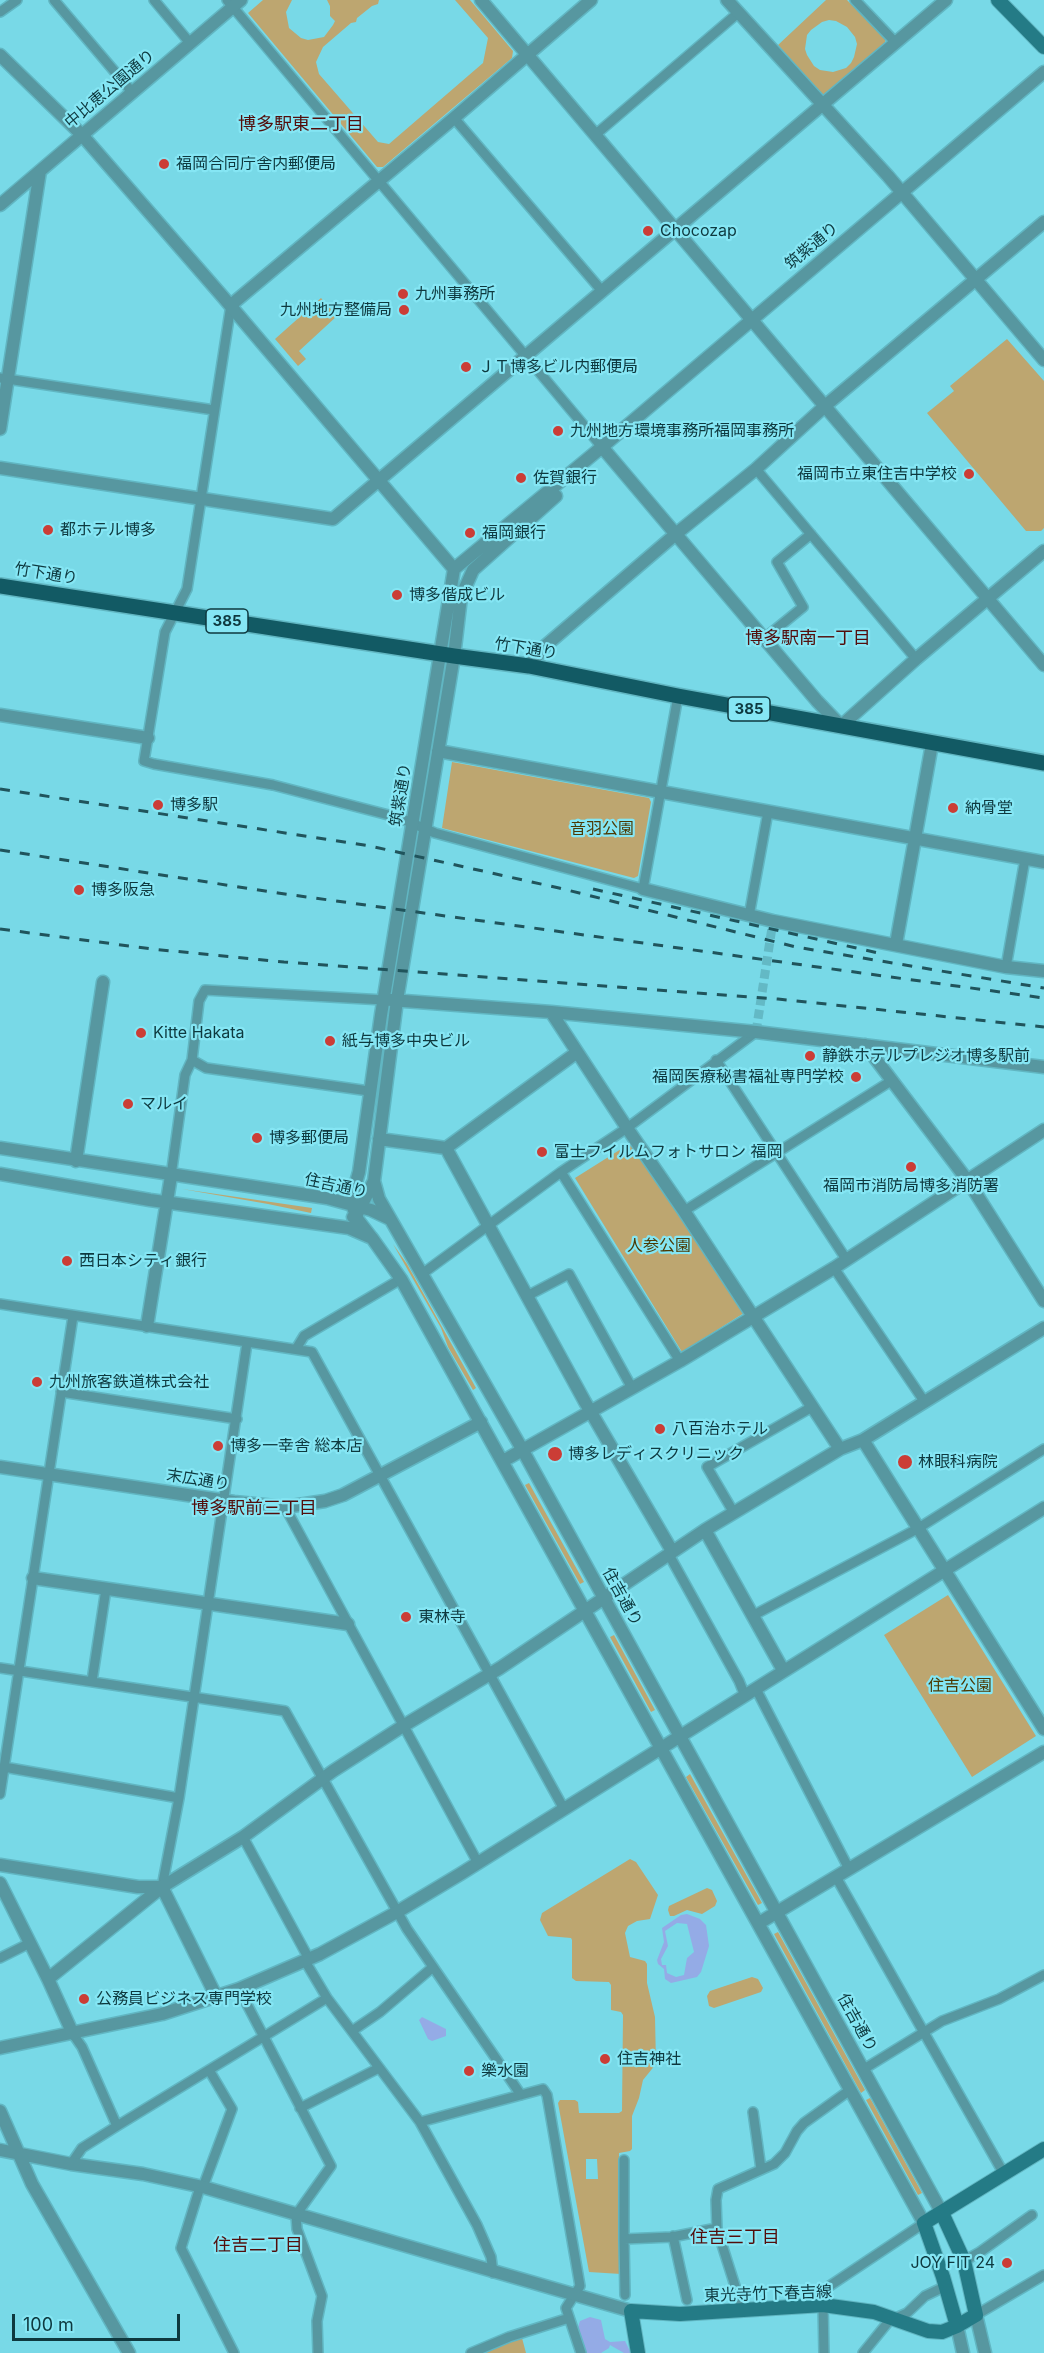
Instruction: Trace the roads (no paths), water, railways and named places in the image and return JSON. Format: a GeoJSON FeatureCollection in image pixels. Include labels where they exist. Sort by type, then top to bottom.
{"type":"FeatureCollection","features":[{"type":"Feature","properties":{"kind":"highway","name":"竹下通り"},"geometry":{"type":"LineString","coordinates":[[0,586],[529,666],[932,744],[1044,763]]}},
{"type":"Feature","properties":{"kind":"main road"},"geometry":{"type":"LineString","coordinates":[[998,0],[1044,47]]}},
{"type":"Feature","properties":{"kind":"main road"},"geometry":{"type":"LineString","coordinates":[[957,2326],[924,2223],[1044,2149]]}},
{"type":"Feature","properties":{"kind":"main road","name":"住吉通り"},"geometry":{"type":"LineString","coordinates":[[942,2213],[963,2261],[976,2315]]}},
{"type":"Feature","properties":{"kind":"main road","name":"東光寺竹下春吉線"},"geometry":{"type":"LineString","coordinates":[[631,2311],[680,2314],[823,2305],[874,2312],[928,2331],[942,2332],[976,2315]]}},
{"type":"Feature","properties":{"kind":"main road"},"geometry":{"type":"LineString","coordinates":[[631,2311],[638,2353]]}},
{"type":"Feature","properties":{"kind":"street"},"geometry":{"type":"LineString","coordinates":[[0,12],[17,0]]}},
{"type":"Feature","properties":{"kind":"street"},"geometry":{"type":"LineString","coordinates":[[54,0],[132,92]]}},
{"type":"Feature","properties":{"kind":"street"},"geometry":{"type":"LineString","coordinates":[[154,0],[190,43]]}},
{"type":"Feature","properties":{"kind":"street"},"geometry":{"type":"LineString","coordinates":[[481,0],[1044,665]]}},
{"type":"Feature","properties":{"kind":"street"},"geometry":{"type":"LineString","coordinates":[[591,0],[231,305],[186,593],[165,632],[144,761],[273,785],[643,889],[748,916],[1006,967],[1044,971]]}},
{"type":"Feature","properties":{"kind":"street"},"geometry":{"type":"LineString","coordinates":[[727,0],[902,192],[1044,360]]}},
{"type":"Feature","properties":{"kind":"street"},"geometry":{"type":"LineString","coordinates":[[855,0],[896,43]]}},
{"type":"Feature","properties":{"kind":"street"},"geometry":{"type":"LineString","coordinates":[[0,468],[333,519],[946,0]]}},
{"type":"Feature","properties":{"kind":"street"},"geometry":{"type":"LineString","coordinates":[[234,2],[602,447],[817,701],[841,726],[1044,551]]}},
{"type":"Feature","properties":{"kind":"street","name":"中比恵公園通り"},"geometry":{"type":"LineString","coordinates":[[0,205],[190,43],[234,2]]}},
{"type":"Feature","properties":{"kind":"street"},"geometry":{"type":"LineString","coordinates":[[595,135],[738,13]]}},
{"type":"Feature","properties":{"kind":"street"},"geometry":{"type":"LineString","coordinates":[[0,55],[82,135],[231,305],[454,569]]}},
{"type":"Feature","properties":{"kind":"street","name":"筑紫通り"},"geometry":{"type":"LineString","coordinates":[[356,1209],[374,1181],[419,827],[438,751],[454,569],[602,447],[1044,72]]}},
{"type":"Feature","properties":{"kind":"street"},"geometry":{"type":"LineString","coordinates":[[454,118],[602,291]]}},
{"type":"Feature","properties":{"kind":"street"},"geometry":{"type":"LineString","coordinates":[[0,429],[4,378],[40,171]]}},
{"type":"Feature","properties":{"kind":"street"},"geometry":{"type":"LineString","coordinates":[[529,666],[544,647],[676,533],[756,469],[825,406],[1044,222]]}},
{"type":"Feature","properties":{"kind":"street"},"geometry":{"type":"LineString","coordinates":[[4,378],[214,410]]}},
{"type":"Feature","properties":{"kind":"street","name":"筑紫通り"},"geometry":{"type":"LineString","coordinates":[[356,1209],[356,1180],[384,1000],[419,827],[447,655],[461,597],[472,570],[603,454],[602,447]]}},
{"type":"Feature","properties":{"kind":"street"},"geometry":{"type":"LineString","coordinates":[[756,469],[916,659]]}},
{"type":"Feature","properties":{"kind":"street"},"geometry":{"type":"LineString","coordinates":[[765,638],[802,607],[777,562],[811,534]]}},
{"type":"Feature","properties":{"kind":"street"},"geometry":{"type":"LineString","coordinates":[[643,889],[678,696]]}},
{"type":"Feature","properties":{"kind":"street"},"geometry":{"type":"LineString","coordinates":[[0,715],[148,738]]}},
{"type":"Feature","properties":{"kind":"street"},"geometry":{"type":"LineString","coordinates":[[896,944],[932,744]]}},
{"type":"Feature","properties":{"kind":"street"},"geometry":{"type":"LineString","coordinates":[[438,751],[1044,862]]}},
{"type":"Feature","properties":{"kind":"street"},"geometry":{"type":"LineString","coordinates":[[748,916],[768,812]]}},
{"type":"Feature","properties":{"kind":"street"},"geometry":{"type":"LineString","coordinates":[[1006,967],[1025,859]]}},
{"type":"Feature","properties":{"kind":"street"},"geometry":{"type":"LineString","coordinates":[[76,1161],[103,982]]}},
{"type":"Feature","properties":{"kind":"street"},"geometry":{"type":"LineString","coordinates":[[147,1326],[168,1202],[185,1075],[192,1060],[199,1001],[205,990],[398,1000],[551,1012],[756,1032],[1044,1067]]}},
{"type":"Feature","properties":{"kind":"street"},"geometry":{"type":"LineString","coordinates":[[551,1012],[840,1449]]}},
{"type":"Feature","properties":{"kind":"street"},"geometry":{"type":"LineString","coordinates":[[422,1274],[561,1172],[627,1128],[756,1032]]}},
{"type":"Feature","properties":{"kind":"street"},"geometry":{"type":"LineString","coordinates":[[865,1045],[968,1180],[1044,1301]]}},
{"type":"Feature","properties":{"kind":"street"},"geometry":{"type":"LineString","coordinates":[[379,1139],[446,1148],[576,1053]]}},
{"type":"Feature","properties":{"kind":"street"},"geometry":{"type":"LineString","coordinates":[[192,1060],[206,1068],[369,1091]]}},
{"type":"Feature","properties":{"kind":"street"},"geometry":{"type":"LineString","coordinates":[[716,1060],[846,1259]]}},
{"type":"Feature","properties":{"kind":"street"},"geometry":{"type":"LineString","coordinates":[[684,1211],[891,1082]]}},
{"type":"Feature","properties":{"kind":"street"},"geometry":{"type":"LineString","coordinates":[[503,1461],[680,1361],[834,1268],[1044,1130]]}},
{"type":"Feature","properties":{"kind":"street","name":"住吉通り"},"geometry":{"type":"LineString","coordinates":[[0,1148],[171,1176],[327,1198],[390,1219],[522,1449],[942,2213]]}},
{"type":"Feature","properties":{"kind":"street"},"geometry":{"type":"LineString","coordinates":[[446,1148],[739,1681],[750,1692],[849,1869]]}},
{"type":"Feature","properties":{"kind":"street"},"geometry":{"type":"LineString","coordinates":[[561,1172],[680,1361]]}},
{"type":"Feature","properties":{"kind":"street"},"geometry":{"type":"LineString","coordinates":[[0,1174],[168,1202],[349,1228],[372,1238]]}},
{"type":"Feature","properties":{"kind":"street"},"geometry":{"type":"LineString","coordinates":[[327,1198],[349,1194],[356,1180]]}},
{"type":"Feature","properties":{"kind":"street"},"geometry":{"type":"LineString","coordinates":[[374,1181],[379,1199],[390,1219]]}},
{"type":"Feature","properties":{"kind":"street"},"geometry":{"type":"LineString","coordinates":[[326,1225],[338,1225],[356,1209],[372,1238],[401,1279],[924,2223],[828,2287],[823,2305],[824,2353]]}},
{"type":"Feature","properties":{"kind":"street"},"geometry":{"type":"LineString","coordinates":[[834,1268],[924,1401]]}},
{"type":"Feature","properties":{"kind":"street"},"geometry":{"type":"LineString","coordinates":[[527,1296],[569,1274],[632,1388]]}},
{"type":"Feature","properties":{"kind":"street"},"geometry":{"type":"LineString","coordinates":[[296,1348],[304,1336],[401,1279]]}},
{"type":"Feature","properties":{"kind":"street"},"geometry":{"type":"LineString","coordinates":[[0,1304],[312,1352],[564,1809]]}},
{"type":"Feature","properties":{"kind":"street"},"geometry":{"type":"LineString","coordinates":[[0,1794],[73,1316]]}},
{"type":"Feature","properties":{"kind":"street"},"geometry":{"type":"LineString","coordinates":[[48,1979],[162,1887],[243,1837],[323,1778],[403,1726],[490,1674],[705,1530],[840,1449],[863,1440],[1044,1328]]}},
{"type":"Feature","properties":{"kind":"street"},"geometry":{"type":"LineString","coordinates":[[216,1996],[162,1887],[179,1798],[248,1343]]}},
{"type":"Feature","properties":{"kind":"street"},"geometry":{"type":"LineString","coordinates":[[61,1392],[237,1419]]}},
{"type":"Feature","properties":{"kind":"street"},"geometry":{"type":"LineString","coordinates":[[734,1514],[707,1467],[812,1407]]}},
{"type":"Feature","properties":{"kind":"street","name":"末広通り"},"geometry":{"type":"LineString","coordinates":[[0,1467],[224,1501],[285,1507],[325,1501],[343,1495],[481,1422]]}},
{"type":"Feature","properties":{"kind":"street"},"geometry":{"type":"LineString","coordinates":[[863,1440],[1044,1729]]}},
{"type":"Feature","properties":{"kind":"street"},"geometry":{"type":"LineString","coordinates":[[752,1616],[917,1529],[1044,1449]]}},
{"type":"Feature","properties":{"kind":"street"},"geometry":{"type":"LineString","coordinates":[[285,1507],[478,1863]]}},
{"type":"Feature","properties":{"kind":"street"},"geometry":{"type":"LineString","coordinates":[[0,2048],[136,2021],[239,1989],[307,1960],[397,1912],[478,1863],[1044,1508]]}},
{"type":"Feature","properties":{"kind":"street"},"geometry":{"type":"LineString","coordinates":[[705,1530],[783,1670]]}},
{"type":"Feature","properties":{"kind":"street"},"geometry":{"type":"LineString","coordinates":[[33,1578],[348,1624]]}},
{"type":"Feature","properties":{"kind":"street"},"geometry":{"type":"LineString","coordinates":[[92,1681],[106,1588]]}},
{"type":"Feature","properties":{"kind":"street"},"geometry":{"type":"LineString","coordinates":[[0,1668],[285,1711],[397,1912],[521,2095]]}},
{"type":"Feature","properties":{"kind":"street"},"geometry":{"type":"LineString","coordinates":[[759,1923],[1044,1752]]}},
{"type":"Feature","properties":{"kind":"street"},"geometry":{"type":"LineString","coordinates":[[4,1767],[179,1798]]}},
{"type":"Feature","properties":{"kind":"street"},"geometry":{"type":"LineString","coordinates":[[243,1837],[327,1998],[420,2122],[477,2225],[491,2257],[493,2272]]}},
{"type":"Feature","properties":{"kind":"street"},"geometry":{"type":"LineString","coordinates":[[0,1865],[138,1887],[162,1887]]}},
{"type":"Feature","properties":{"kind":"street"},"geometry":{"type":"LineString","coordinates":[[836,1877],[1004,2174]]}},
{"type":"Feature","properties":{"kind":"street"},"geometry":{"type":"LineString","coordinates":[[0,1883],[73,2034],[82,2047],[117,2126]]}},
{"type":"Feature","properties":{"kind":"street"},"geometry":{"type":"LineString","coordinates":[[0,1958],[30,1943]]}},
{"type":"Feature","properties":{"kind":"street"},"geometry":{"type":"LineString","coordinates":[[352,2031],[380,2012],[433,1967]]}},
{"type":"Feature","properties":{"kind":"street"},"geometry":{"type":"LineString","coordinates":[[864,2069],[942,2021],[999,1999],[1044,1975]]}},
{"type":"Feature","properties":{"kind":"street"},"geometry":{"type":"LineString","coordinates":[[239,1989],[331,2166],[296,2215],[297,2229],[322,2296],[317,2321],[318,2353]]}},
{"type":"Feature","properties":{"kind":"street"},"geometry":{"type":"LineString","coordinates":[[70,2164],[82,2148],[327,1998]]}},
{"type":"Feature","properties":{"kind":"street"},"geometry":{"type":"LineString","coordinates":[[300,2108],[379,2068]]}},
{"type":"Feature","properties":{"kind":"street"},"geometry":{"type":"LineString","coordinates":[[209,2070],[232,2109],[181,2248],[234,2353]]}},
{"type":"Feature","properties":{"kind":"street"},"geometry":{"type":"LineString","coordinates":[[420,2122],[543,2089],[547,2095],[580,2286],[566,2308],[581,2353]]}},
{"type":"Feature","properties":{"kind":"street"},"geometry":{"type":"LineString","coordinates":[[743,2311],[717,2228],[718,2189],[774,2163],[785,2153],[804,2123],[850,2090]]}},
{"type":"Feature","properties":{"kind":"street"},"geometry":{"type":"LineString","coordinates":[[0,2111],[32,2184],[129,2353]]}},
{"type":"Feature","properties":{"kind":"street"},"geometry":{"type":"LineString","coordinates":[[753,2112],[761,2169]]}},
{"type":"Feature","properties":{"kind":"street"},"geometry":{"type":"LineString","coordinates":[[0,2150],[70,2164],[143,2174],[202,2187],[631,2311]]}},
{"type":"Feature","properties":{"kind":"street"},"geometry":{"type":"LineString","coordinates":[[624,2160],[625,2295]]}},
{"type":"Feature","properties":{"kind":"street"},"geometry":{"type":"LineString","coordinates":[[963,2261],[980,2252],[1032,2215]]}},
{"type":"Feature","properties":{"kind":"street"},"geometry":{"type":"LineString","coordinates":[[624,2239],[673,2236],[717,2228]]}},
{"type":"Feature","properties":{"kind":"street"},"geometry":{"type":"LineString","coordinates":[[673,2236],[687,2300]]}},
{"type":"Feature","properties":{"kind":"street"},"geometry":{"type":"LineString","coordinates":[[976,2315],[1044,2275]]}},
{"type":"Feature","properties":{"kind":"street"},"geometry":{"type":"LineString","coordinates":[[863,2353],[884,2326],[894,2318],[902,2316],[925,2296],[945,2286]]}},
{"type":"Feature","properties":{"kind":"street","name":"住吉通り"},"geometry":{"type":"LineString","coordinates":[[976,2315],[985,2353]]}},
{"type":"Feature","properties":{"kind":"street"},"geometry":{"type":"LineString","coordinates":[[471,2353],[510,2337],[570,2318]]}},
{"type":"Feature","properties":{"kind":"street"},"geometry":{"type":"LineString","coordinates":[[957,2326],[963,2353]]}},
{"type":"Feature","properties":{"kind":"water"},"geometry":{"type":"Polygon","coordinates":[[[687,1914],[700,1919],[706,1925],[709,1946],[701,1972],[697,1977],[671,1983],[665,1979],[664,1969],[657,1960],[664,1942],[662,1928],[681,1915],[687,1914]],[[677,1923],[665,1931],[668,1946],[661,1959],[662,1965],[666,1965],[667,1973],[676,1977],[684,1975],[687,1958],[694,1952],[687,1924],[677,1923]]]}},
{"type":"Feature","properties":{"kind":"water"},"geometry":{"type":"Polygon","coordinates":[[[422,2017],[446,2029],[446,2036],[432,2041],[428,2039],[419,2020],[422,2017]]]}},
{"type":"Feature","properties":{"kind":"water"},"geometry":{"type":"Polygon","coordinates":[[[590,2317],[601,2320],[605,2339],[610,2342],[625,2341],[631,2353],[624,2353],[610,2345],[601,2353],[586,2353],[578,2327],[580,2321],[590,2317]]]}},
{"type":"Feature","properties":{"kind":"tunnel"},"geometry":{"type":"LineString","coordinates":[[756,1032],[773,921]]}},
{"type":"Feature","properties":{"kind":"railway"},"geometry":{"type":"LineString","coordinates":[[0,789],[370,846],[559,888],[796,947],[1044,988]]}},
{"type":"Feature","properties":{"kind":"railway"},"geometry":{"type":"LineString","coordinates":[[0,850],[278,893],[1044,998]]}},
{"type":"Feature","properties":{"kind":"railway"},"geometry":{"type":"LineString","coordinates":[[593,889],[883,954]]}},
{"type":"Feature","properties":{"kind":"railway"},"geometry":{"type":"LineString","coordinates":[[0,929],[152,949],[284,962],[778,999],[1044,1027]]}},
{"type":"Feature","properties":{"kind":"place","name":"福岡合同庁舎内郵便局"},"geometry":{"type":"Point","coordinates":[164,164]}},
{"type":"Feature","properties":{"kind":"place","name":"Chocozap"},"geometry":{"type":"Point","coordinates":[648,231]}},
{"type":"Feature","properties":{"kind":"place","name":"九州事務所"},"geometry":{"type":"Point","coordinates":[403,294]}},
{"type":"Feature","properties":{"kind":"place","name":"九州地方整備局"},"geometry":{"type":"Point","coordinates":[404,310]}},
{"type":"Feature","properties":{"kind":"place","name":"ＪＴ博多ビル内郵便局"},"geometry":{"type":"Point","coordinates":[466,367]}},
{"type":"Feature","properties":{"kind":"place","name":"九州地方環境事務所福岡事務所"},"geometry":{"type":"Point","coordinates":[558,431]}},
{"type":"Feature","properties":{"kind":"place","name":"福岡市立東住吉中学校"},"geometry":{"type":"Point","coordinates":[969,474]}},
{"type":"Feature","properties":{"kind":"place","name":"佐賀銀行"},"geometry":{"type":"Point","coordinates":[521,478]}},
{"type":"Feature","properties":{"kind":"place","name":"都ホテル博多"},"geometry":{"type":"Point","coordinates":[48,530]}},
{"type":"Feature","properties":{"kind":"place","name":"福岡銀行"},"geometry":{"type":"Point","coordinates":[470,533]}},
{"type":"Feature","properties":{"kind":"place","name":"博多偕成ビル"},"geometry":{"type":"Point","coordinates":[397,595]}},
{"type":"Feature","properties":{"kind":"place","name":"博多駅"},"geometry":{"type":"Point","coordinates":[158,805]}},
{"type":"Feature","properties":{"kind":"place","name":"納骨堂"},"geometry":{"type":"Point","coordinates":[953,808]}},
{"type":"Feature","properties":{"kind":"place","name":"博多阪急"},"geometry":{"type":"Point","coordinates":[79,890]}},
{"type":"Feature","properties":{"kind":"place","name":"Kitte Hakata"},"geometry":{"type":"Point","coordinates":[141,1033]}},
{"type":"Feature","properties":{"kind":"place","name":"紙与博多中央ビル"},"geometry":{"type":"Point","coordinates":[330,1041]}},
{"type":"Feature","properties":{"kind":"place","name":"静鉄ホテルプレジオ博多駅前"},"geometry":{"type":"Point","coordinates":[810,1056]}},
{"type":"Feature","properties":{"kind":"place","name":"福岡医療秘書福祉専門学校"},"geometry":{"type":"Point","coordinates":[856,1077]}},
{"type":"Feature","properties":{"kind":"place","name":"マルイ"},"geometry":{"type":"Point","coordinates":[128,1104]}},
{"type":"Feature","properties":{"kind":"place","name":"博多郵便局"},"geometry":{"type":"Point","coordinates":[257,1138]}},
{"type":"Feature","properties":{"kind":"place","name":"富士フイルムフォトサロン 福岡"},"geometry":{"type":"Point","coordinates":[542,1152]}},
{"type":"Feature","properties":{"kind":"place","name":"福岡市消防局博多消防署"},"geometry":{"type":"Point","coordinates":[911,1167]}},
{"type":"Feature","properties":{"kind":"place","name":"西日本シティ銀行"},"geometry":{"type":"Point","coordinates":[67,1261]}},
{"type":"Feature","properties":{"kind":"place","name":"九州旅客鉄道株式会社"},"geometry":{"type":"Point","coordinates":[37,1382]}},
{"type":"Feature","properties":{"kind":"place","name":"八百治ホテル"},"geometry":{"type":"Point","coordinates":[660,1429]}},
{"type":"Feature","properties":{"kind":"place","name":"博多一幸舎 総本店"},"geometry":{"type":"Point","coordinates":[218,1446]}},
{"type":"Feature","properties":{"kind":"place","name":"博多レディスクリニック"},"geometry":{"type":"Point","coordinates":[555,1454]}},
{"type":"Feature","properties":{"kind":"place","name":"林眼科病院"},"geometry":{"type":"Point","coordinates":[905,1462]}},
{"type":"Feature","properties":{"kind":"place","name":"東林寺"},"geometry":{"type":"Point","coordinates":[406,1617]}},
{"type":"Feature","properties":{"kind":"place","name":"公務員ビジネス専門学校"},"geometry":{"type":"Point","coordinates":[84,1999]}},
{"type":"Feature","properties":{"kind":"place","name":"住吉神社"},"geometry":{"type":"Point","coordinates":[605,2059]}},
{"type":"Feature","properties":{"kind":"place","name":"樂水園"},"geometry":{"type":"Point","coordinates":[469,2071]}},
{"type":"Feature","properties":{"kind":"place","name":"JOY FIT 24"},"geometry":{"type":"Point","coordinates":[1007,2263]}},
{"type":"Feature","properties":{"kind":"district","name":"博多駅東二丁目"},"geometry":{"type":"Point","coordinates":[301,125]}},
{"type":"Feature","properties":{"kind":"district","name":"博多駅南一丁目"},"geometry":{"type":"Point","coordinates":[808,639]}},
{"type":"Feature","properties":{"kind":"district","name":"博多駅前三丁目"},"geometry":{"type":"Point","coordinates":[254,1509]}},
{"type":"Feature","properties":{"kind":"district","name":"住吉三丁目"},"geometry":{"type":"Point","coordinates":[735,2238]}},
{"type":"Feature","properties":{"kind":"district","name":"住吉二丁目"},"geometry":{"type":"Point","coordinates":[258,2246]}},
{"type":"Feature","properties":{"kind":"park label","name":"音羽公園"},"geometry":{"type":"Point","coordinates":[602,829]}},
{"type":"Feature","properties":{"kind":"park label","name":"人参公園"},"geometry":{"type":"Point","coordinates":[659,1246]}},
{"type":"Feature","properties":{"kind":"park label","name":"住吉公園"},"geometry":{"type":"Point","coordinates":[960,1686]}}]}
